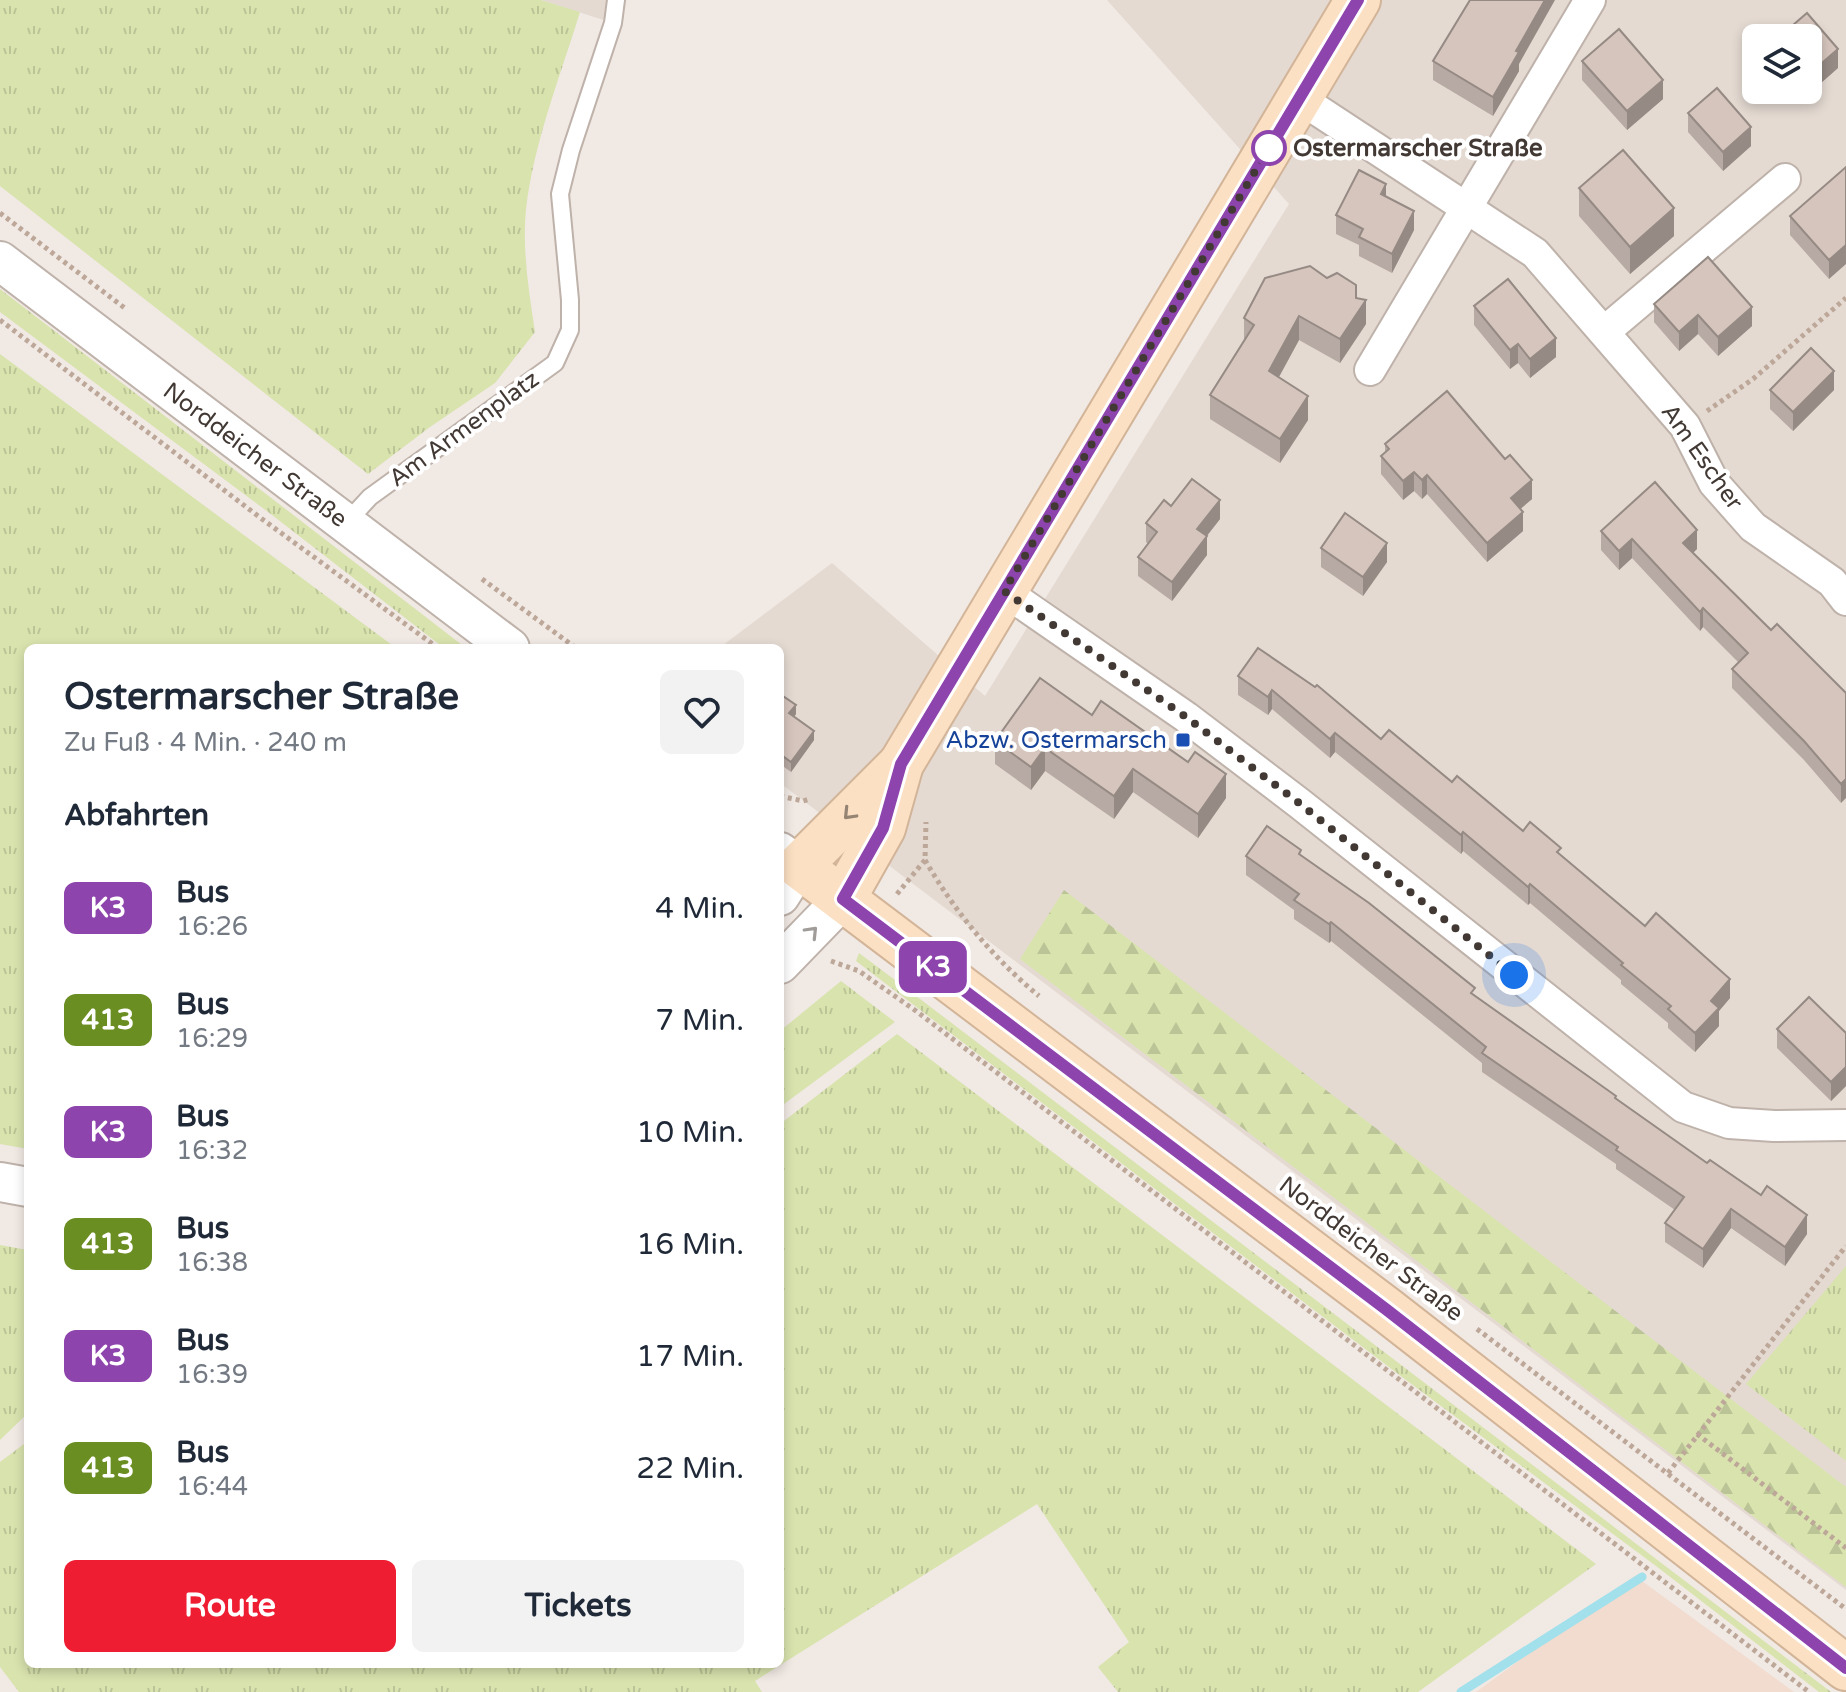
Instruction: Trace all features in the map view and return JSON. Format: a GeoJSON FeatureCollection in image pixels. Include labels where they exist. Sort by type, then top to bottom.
{"type":"FeatureCollection","features":[{"type":"Feature","properties":{"kind":"main road"},"geometry":{"type":"LineString","coordinates":[[843,899],[883,828],[901,764],[1358,0]]}},
{"type":"Feature","properties":{"kind":"main road"},"geometry":{"type":"LineString","coordinates":[[786,871],[901,764]]}},
{"type":"Feature","properties":{"kind":"main road","name":"Norddeicher Straße"},"geometry":{"type":"LineString","coordinates":[[786,871],[843,899],[1387,1310],[1846,1668]]}},
{"type":"Feature","properties":{"kind":"street"},"geometry":{"type":"LineString","coordinates":[[1370,370],[1590,0]]}},
{"type":"Feature","properties":{"kind":"street","name":"Am Escher"},"geometry":{"type":"LineString","coordinates":[[1299,98],[1535,253],[1685,426],[1714,483],[1753,527],[1832,582],[1846,600]]}},
{"type":"Feature","properties":{"kind":"street"},"geometry":{"type":"LineString","coordinates":[[1604,332],[1785,179]]}},
{"type":"Feature","properties":{"kind":"street","name":"Norddeicher Straße"},"geometry":{"type":"LineString","coordinates":[[0,261],[505,644]]}},
{"type":"Feature","properties":{"kind":"street"},"geometry":{"type":"LineString","coordinates":[[1004,591],[1199,726],[1683,1107],[1729,1123],[1846,1125]]}},
{"type":"Feature","properties":{"kind":"street"},"geometry":{"type":"LineString","coordinates":[[784,960],[843,899]]}},
{"type":"Feature","properties":{"kind":"street"},"geometry":{"type":"LineString","coordinates":[[0,1182],[24,1186]]}},
{"type":"Feature","properties":{"kind":"lane","name":"Am Armenplatz"},"geometry":{"type":"LineString","coordinates":[[346,523],[370,497],[555,363],[570,330],[560,194],[571,150],[613,23],[616,0]]}},
{"type":"Feature","properties":{"kind":"path"},"geometry":{"type":"LineString","coordinates":[[1685,426],[1753,379],[1846,298]]}},
{"type":"Feature","properties":{"kind":"path"},"geometry":{"type":"LineString","coordinates":[[0,320],[433,644]]}},
{"type":"Feature","properties":{"kind":"path"},"geometry":{"type":"LineString","coordinates":[[925,860],[946,896],[969,926],[1017,978],[1041,998]]}},
{"type":"Feature","properties":{"kind":"path"},"geometry":{"type":"LineString","coordinates":[[841,962],[916,1011],[1809,1692]]}},
{"type":"Feature","properties":{"kind":"path"},"geometry":{"type":"LineString","coordinates":[[1668,1473],[1846,1246]]}},
{"type":"Feature","properties":{"kind":"path","name":"Norddeicher Straße"},"geometry":{"type":"LineString","coordinates":[[1465,1319],[1846,1609]]}},
{"type":"Feature","properties":{"kind":"path"},"geometry":{"type":"LineString","coordinates":[[1697,1434],[1846,1548]]}},
{"type":"Feature","properties":{"kind":"shaded area"},"geometry":{"type":"Polygon","coordinates":[[[541,0],[616,0],[613,23],[541,0]]]}},
{"type":"Feature","properties":{"kind":"shaded area"},"geometry":{"type":"Polygon","coordinates":[[[1107,0],[1846,0],[1846,1590],[784,786],[784,644],[724,644],[832,563],[985,696],[1289,204],[1107,0]]]}},
{"type":"Feature","properties":{"kind":"shaded area"},"geometry":{"type":"Polygon","coordinates":[[[1635,1576],[1794,1692],[1476,1692],[1635,1576]]]}},
{"type":"Feature","properties":{"kind":"green space"},"geometry":{"type":"Polygon","coordinates":[[[0,0],[541,0],[580,12],[541,134],[526,209],[528,286],[535,332],[495,383],[368,474],[0,186],[0,0]]]}},
{"type":"Feature","properties":{"kind":"green space"},"geometry":{"type":"Polygon","coordinates":[[[0,289],[461,644],[439,644],[0,312],[0,289]]]}},
{"type":"Feature","properties":{"kind":"green space"},"geometry":{"type":"Polygon","coordinates":[[[0,354],[391,644],[24,644],[24,1148],[0,1144],[0,354]]]}},
{"type":"Feature","properties":{"kind":"green space"},"geometry":{"type":"Polygon","coordinates":[[[1064,890],[1846,1487],[1846,1587],[1020,959],[1064,890]]]}},
{"type":"Feature","properties":{"kind":"green space"},"geometry":{"type":"Polygon","coordinates":[[[859,953],[1831,1692],[1819,1692],[1406,1380],[856,961],[859,953]]]}},
{"type":"Feature","properties":{"kind":"green space"},"geometry":{"type":"Polygon","coordinates":[[[841,981],[895,1022],[784,1104],[784,1028],[841,981]]]}},
{"type":"Feature","properties":{"kind":"green space"},"geometry":{"type":"Polygon","coordinates":[[[897,1034],[1596,1564],[1418,1692],[1118,1692],[1098,1667],[1129,1642],[1037,1504],[784,1663],[784,1121],[897,1034]]]}},
{"type":"Feature","properties":{"kind":"green space"},"geometry":{"type":"Polygon","coordinates":[[[0,1245],[24,1249],[24,1417],[0,1440],[0,1245]]]}},
{"type":"Feature","properties":{"kind":"green space"},"geometry":{"type":"Polygon","coordinates":[[[1846,1266],[1846,1461],[1746,1384],[1846,1266]]]}},
{"type":"Feature","properties":{"kind":"green space"},"geometry":{"type":"Polygon","coordinates":[[[24,1444],[24,1668],[776,1668],[755,1681],[762,1692],[19,1692],[0,1667],[0,1462],[24,1444]]]}},
{"type":"Feature","properties":{"kind":"building"},"geometry":{"type":"Polygon","coordinates":[[[1470,0],[1545,0],[1493,97],[1433,61],[1470,0]]]}},
{"type":"Feature","properties":{"kind":"building"},"geometry":{"type":"Polygon","coordinates":[[[1807,13],[1816,24],[1794,24],[1807,13]]]}},
{"type":"Feature","properties":{"kind":"building"},"geometry":{"type":"Polygon","coordinates":[[[1619,29],[1663,80],[1627,111],[1582,61],[1619,29]]]}},
{"type":"Feature","properties":{"kind":"building"},"geometry":{"type":"Polygon","coordinates":[[[1822,30],[1838,49],[1822,63],[1822,30]]]}},
{"type":"Feature","properties":{"kind":"building"},"geometry":{"type":"Polygon","coordinates":[[[1717,88],[1751,127],[1723,152],[1688,113],[1717,88]]]}},
{"type":"Feature","properties":{"kind":"building"},"geometry":{"type":"Polygon","coordinates":[[[1623,150],[1674,208],[1630,247],[1579,188],[1623,150]]]}},
{"type":"Feature","properties":{"kind":"building"},"geometry":{"type":"Polygon","coordinates":[[[1846,167],[1846,245],[1829,260],[1790,216],[1846,167]]]}},
{"type":"Feature","properties":{"kind":"building"},"geometry":{"type":"Polygon","coordinates":[[[1359,170],[1386,184],[1381,194],[1414,211],[1392,254],[1359,237],[1363,229],[1336,215],[1359,170]]]}},
{"type":"Feature","properties":{"kind":"building"},"geometry":{"type":"Polygon","coordinates":[[[1708,257],[1752,307],[1718,337],[1698,315],[1679,332],[1654,304],[1708,257]]]}},
{"type":"Feature","properties":{"kind":"building"},"geometry":{"type":"Polygon","coordinates":[[[1310,266],[1327,278],[1337,273],[1356,285],[1356,298],[1366,300],[1340,339],[1299,316],[1269,371],[1308,396],[1280,439],[1210,395],[1254,325],[1244,318],[1265,278],[1310,266]]]}},
{"type":"Feature","properties":{"kind":"building"},"geometry":{"type":"Polygon","coordinates":[[[1508,279],[1556,338],[1530,359],[1518,344],[1510,350],[1474,306],[1508,279]]]}},
{"type":"Feature","properties":{"kind":"building"},"geometry":{"type":"Polygon","coordinates":[[[1811,348],[1834,371],[1793,412],[1770,390],[1811,348]]]}},
{"type":"Feature","properties":{"kind":"building"},"geometry":{"type":"Polygon","coordinates":[[[1447,391],[1505,459],[1510,455],[1532,480],[1511,498],[1523,512],[1487,543],[1427,475],[1422,480],[1414,472],[1403,481],[1381,456],[1389,449],[1385,444],[1447,391]]]}},
{"type":"Feature","properties":{"kind":"building"},"geometry":{"type":"Polygon","coordinates":[[[1192,479],[1220,500],[1197,529],[1207,536],[1172,582],[1138,557],[1157,532],[1146,523],[1164,500],[1171,506],[1192,479]]]}},
{"type":"Feature","properties":{"kind":"building"},"geometry":{"type":"Polygon","coordinates":[[[1655,482],[1697,530],[1683,543],[1771,630],[1777,624],[1846,693],[1846,779],[1841,784],[1804,741],[1732,669],[1748,653],[1703,608],[1700,612],[1632,539],[1619,551],[1601,531],[1655,482]]]}},
{"type":"Feature","properties":{"kind":"building"},"geometry":{"type":"Polygon","coordinates":[[[1345,513],[1387,543],[1363,577],[1321,548],[1345,513]]]}},
{"type":"Feature","properties":{"kind":"building"},"geometry":{"type":"Polygon","coordinates":[[[1258,648],[1315,687],[1317,685],[1381,739],[1389,730],[1452,782],[1457,776],[1523,831],[1530,822],[1561,848],[1557,852],[1645,926],[1656,913],[1730,979],[1711,1001],[1719,1008],[1695,1033],[1668,1009],[1671,1006],[1530,884],[1528,887],[1463,832],[1461,835],[1335,733],[1330,739],[1272,690],[1268,697],[1238,676],[1258,648]]]}},
{"type":"Feature","properties":{"kind":"building"},"geometry":{"type":"Polygon","coordinates":[[[1040,678],[1092,715],[1101,701],[1188,762],[1195,752],[1226,774],[1198,814],[1133,769],[1114,796],[1045,748],[1031,767],[995,741],[1040,678]]]}},
{"type":"Feature","properties":{"kind":"building"},"geometry":{"type":"Polygon","coordinates":[[[784,697],[796,705],[789,713],[814,731],[791,762],[784,757],[784,697]]]}},
{"type":"Feature","properties":{"kind":"building"},"geometry":{"type":"Polygon","coordinates":[[[1267,826],[1301,850],[1299,854],[1369,903],[1475,988],[1471,993],[1615,1098],[1707,1163],[1710,1160],[1761,1195],[1767,1186],[1807,1215],[1785,1247],[1731,1209],[1703,1249],[1665,1223],[1684,1197],[1616,1150],[1618,1147],[1482,1053],[1486,1047],[1331,922],[1329,924],[1294,900],[1299,894],[1246,856],[1267,826]]]}},
{"type":"Feature","properties":{"kind":"building"},"geometry":{"type":"Polygon","coordinates":[[[1809,997],[1846,1033],[1846,1067],[1831,1082],[1777,1029],[1809,997]]]}},
{"type":"Feature","properties":{"kind":"waterway"},"geometry":{"type":"LineString","coordinates":[[1461,1692],[1642,1577]]}},
{"type":"Feature","properties":{"kind":"bus line","name":"K3"},"geometry":{"type":"LineString","coordinates":[[1358,0],[901,764],[883,828],[843,899],[1387,1310],[1846,1668]]}},
{"type":"Feature","properties":{"kind":"place","name":"Ostermarscher Straße"},"geometry":{"type":"Point","coordinates":[1269,148]}},
{"type":"Feature","properties":{"kind":"place","name":"Abzw. Ostermarsch"},"geometry":{"type":"Point","coordinates":[1183,740]}},
{"type":"Feature","properties":{"kind":"route"},"geometry":{"type":"LineString","coordinates":[[1269,148],[1004,591],[1186,717],[1514,975]]}}]}
